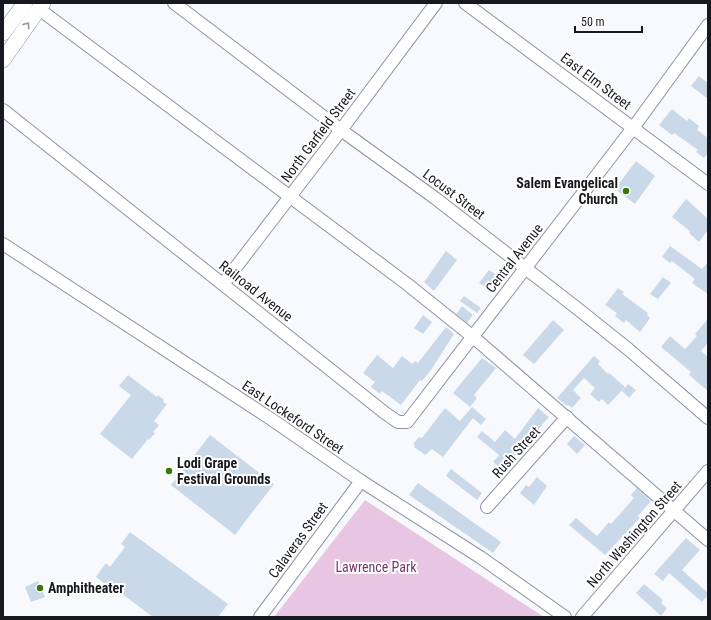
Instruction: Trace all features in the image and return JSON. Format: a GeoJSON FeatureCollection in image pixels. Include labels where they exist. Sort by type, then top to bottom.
{"type":"FeatureCollection","features":[{"type":"Feature","properties":{"kind":"main road"},"geometry":{"type":"LineString","coordinates":[[3,33],[25,3]]}},
{"type":"Feature","properties":{"kind":"main road"},"geometry":{"type":"LineString","coordinates":[[6,50],[41,6]]}},
{"type":"Feature","properties":{"kind":"street","name":"Locust Street"},"geometry":{"type":"LineString","coordinates":[[174,3],[341,130],[435,198],[628,349],[708,418]]}},
{"type":"Feature","properties":{"kind":"street","name":"North Garfield Street"},"geometry":{"type":"LineString","coordinates":[[223,284],[436,3]]}},
{"type":"Feature","properties":{"kind":"street","name":"East Elm Street"},"geometry":{"type":"LineString","coordinates":[[465,3],[708,184]]}},
{"type":"Feature","properties":{"kind":"street"},"geometry":{"type":"LineString","coordinates":[[41,6],[290,197],[407,284],[472,336],[708,540]]}},
{"type":"Feature","properties":{"kind":"street","name":"Central Avenue"},"geometry":{"type":"LineString","coordinates":[[472,336],[633,128],[708,25]]}},
{"type":"Feature","properties":{"kind":"street","name":"Railroad Avenue"},"geometry":{"type":"LineString","coordinates":[[3,110],[398,422],[407,422],[418,410],[472,336]]}},
{"type":"Feature","properties":{"kind":"street","name":"East Lockeford Street"},"geometry":{"type":"LineString","coordinates":[[3,244],[271,419],[361,481],[480,557],[565,617]]}},
{"type":"Feature","properties":{"kind":"street","name":"Rush Street"},"geometry":{"type":"LineString","coordinates":[[487,507],[567,417]]}},
{"type":"Feature","properties":{"kind":"street","name":"North Washington Street"},"geometry":{"type":"LineString","coordinates":[[582,617],[708,472]]}},
{"type":"Feature","properties":{"kind":"street","name":"Calaveras Street"},"geometry":{"type":"LineString","coordinates":[[260,617],[361,481]]}},
{"type":"Feature","properties":{"kind":"green space","name":"Lawrence Park"},"geometry":{"type":"Polygon","coordinates":[[[365,500],[544,617],[274,617],[365,500]]]}},
{"type":"Feature","properties":{"kind":"building"},"geometry":{"type":"Polygon","coordinates":[[[699,76],[708,83],[708,99],[691,86],[699,76]]]}},
{"type":"Feature","properties":{"kind":"building"},"geometry":{"type":"Polygon","coordinates":[[[672,109],[687,121],[689,118],[699,126],[697,130],[708,138],[708,153],[704,158],[696,152],[698,150],[674,133],[672,135],[659,125],[672,109]]]}},
{"type":"Feature","properties":{"kind":"building"},"geometry":{"type":"Polygon","coordinates":[[[636,161],[655,176],[635,204],[615,189],[636,161]]]}},
{"type":"Feature","properties":{"kind":"building"},"geometry":{"type":"Polygon","coordinates":[[[686,199],[708,219],[708,230],[699,242],[689,233],[690,231],[672,217],[686,199]]]}},
{"type":"Feature","properties":{"kind":"building"},"geometry":{"type":"Polygon","coordinates":[[[670,246],[702,269],[708,262],[708,294],[692,283],[695,279],[672,261],[670,263],[662,257],[670,246]]]}},
{"type":"Feature","properties":{"kind":"building"},"geometry":{"type":"Polygon","coordinates":[[[446,251],[457,260],[434,291],[424,282],[446,251]]]}},
{"type":"Feature","properties":{"kind":"building"},"geometry":{"type":"Polygon","coordinates":[[[489,270],[498,276],[488,289],[479,283],[489,270]]]}},
{"type":"Feature","properties":{"kind":"building"},"geometry":{"type":"Polygon","coordinates":[[[663,277],[671,283],[658,299],[650,294],[663,277]]]}},
{"type":"Feature","properties":{"kind":"building"},"geometry":{"type":"Polygon","coordinates":[[[618,288],[624,292],[622,294],[648,313],[647,315],[650,318],[640,332],[626,320],[624,323],[615,316],[617,313],[605,305],[618,288]]]}},
{"type":"Feature","properties":{"kind":"building"},"geometry":{"type":"Polygon","coordinates":[[[464,296],[481,308],[477,313],[460,301],[464,296]]]}},
{"type":"Feature","properties":{"kind":"building"},"geometry":{"type":"Polygon","coordinates":[[[462,306],[473,315],[467,323],[456,314],[462,306]]]}},
{"type":"Feature","properties":{"kind":"building"},"geometry":{"type":"Polygon","coordinates":[[[423,315],[432,322],[423,334],[414,328],[423,315]]]}},
{"type":"Feature","properties":{"kind":"building"},"geometry":{"type":"Polygon","coordinates":[[[708,319],[708,343],[701,351],[708,357],[708,391],[689,375],[691,372],[661,347],[670,336],[685,349],[697,336],[695,334],[708,319]]]}},
{"type":"Feature","properties":{"kind":"building"},"geometry":{"type":"Polygon","coordinates":[[[553,320],[564,330],[534,364],[523,355],[553,320]]]}},
{"type":"Feature","properties":{"kind":"building"},"geometry":{"type":"Polygon","coordinates":[[[446,327],[454,334],[431,370],[422,381],[420,380],[401,405],[382,391],[380,394],[371,387],[375,382],[363,373],[377,355],[393,368],[402,356],[412,364],[415,361],[418,363],[446,327]]]}},
{"type":"Feature","properties":{"kind":"building"},"geometry":{"type":"Polygon","coordinates":[[[594,356],[600,361],[598,364],[608,374],[609,373],[625,387],[608,405],[602,399],[599,402],[590,394],[595,388],[584,378],[573,390],[581,398],[572,408],[568,405],[567,406],[557,398],[594,356]]]}},
{"type":"Feature","properties":{"kind":"building"},"geometry":{"type":"Polygon","coordinates":[[[482,358],[496,368],[474,395],[477,398],[470,407],[453,393],[482,358]]]}},
{"type":"Feature","properties":{"kind":"building"},"geometry":{"type":"Polygon","coordinates":[[[128,375],[157,397],[158,395],[164,400],[163,402],[167,404],[154,421],[159,425],[153,432],[155,433],[149,440],[148,439],[132,459],[100,434],[131,395],[119,386],[128,375]]]}},
{"type":"Feature","properties":{"kind":"building"},"geometry":{"type":"Polygon","coordinates":[[[628,384],[636,390],[629,398],[622,391],[628,384]]]}},
{"type":"Feature","properties":{"kind":"building"},"geometry":{"type":"Polygon","coordinates":[[[472,407],[486,419],[481,425],[473,418],[443,457],[432,449],[425,455],[414,447],[415,446],[413,444],[419,437],[422,438],[445,408],[460,421],[472,407]]]}},
{"type":"Feature","properties":{"kind":"building"},"geometry":{"type":"Polygon","coordinates":[[[538,408],[549,417],[502,470],[493,462],[499,455],[477,437],[482,431],[495,442],[505,430],[515,439],[538,408]]]}},
{"type":"Feature","properties":{"kind":"building"},"geometry":{"type":"Polygon","coordinates":[[[210,435],[274,484],[235,535],[171,485],[210,435]]]}},
{"type":"Feature","properties":{"kind":"building"},"geometry":{"type":"Polygon","coordinates":[[[574,436],[585,445],[577,454],[567,444],[574,436]]]}},
{"type":"Feature","properties":{"kind":"building"},"geometry":{"type":"Polygon","coordinates":[[[451,469],[482,493],[477,500],[446,476],[451,469]]]}},
{"type":"Feature","properties":{"kind":"building"},"geometry":{"type":"Polygon","coordinates":[[[537,477],[547,486],[534,505],[520,493],[526,485],[529,487],[537,477]]]}},
{"type":"Feature","properties":{"kind":"building"},"geometry":{"type":"Polygon","coordinates":[[[418,483],[501,542],[493,553],[409,495],[418,483]]]}},
{"type":"Feature","properties":{"kind":"building"},"geometry":{"type":"Polygon","coordinates":[[[637,488],[651,501],[638,516],[640,518],[605,555],[569,525],[576,518],[597,536],[609,522],[611,524],[634,498],[631,495],[637,488]]]}},
{"type":"Feature","properties":{"kind":"building"},"geometry":{"type":"Polygon","coordinates":[[[130,532],[228,604],[218,617],[153,617],[106,582],[105,584],[96,577],[106,563],[110,567],[125,547],[121,544],[130,532]]]}},
{"type":"Feature","properties":{"kind":"building"},"geometry":{"type":"Polygon","coordinates":[[[686,538],[700,550],[682,570],[708,593],[702,602],[669,573],[663,581],[654,574],[686,538]]]}},
{"type":"Feature","properties":{"kind":"building"},"geometry":{"type":"Polygon","coordinates":[[[38,581],[45,597],[31,602],[25,587],[38,581]]]}},
{"type":"Feature","properties":{"kind":"building"},"geometry":{"type":"Polygon","coordinates":[[[644,584],[663,600],[661,603],[667,608],[661,616],[636,593],[644,584]]]}},
{"type":"Feature","properties":{"kind":"place","name":"Salem Evangelical Church"},"geometry":{"type":"Point","coordinates":[626,191]}},
{"type":"Feature","properties":{"kind":"place","name":"Lodi Grape Festival Grounds"},"geometry":{"type":"Point","coordinates":[169,471]}},
{"type":"Feature","properties":{"kind":"place","name":"Amphitheater"},"geometry":{"type":"Point","coordinates":[40,588]}}]}
